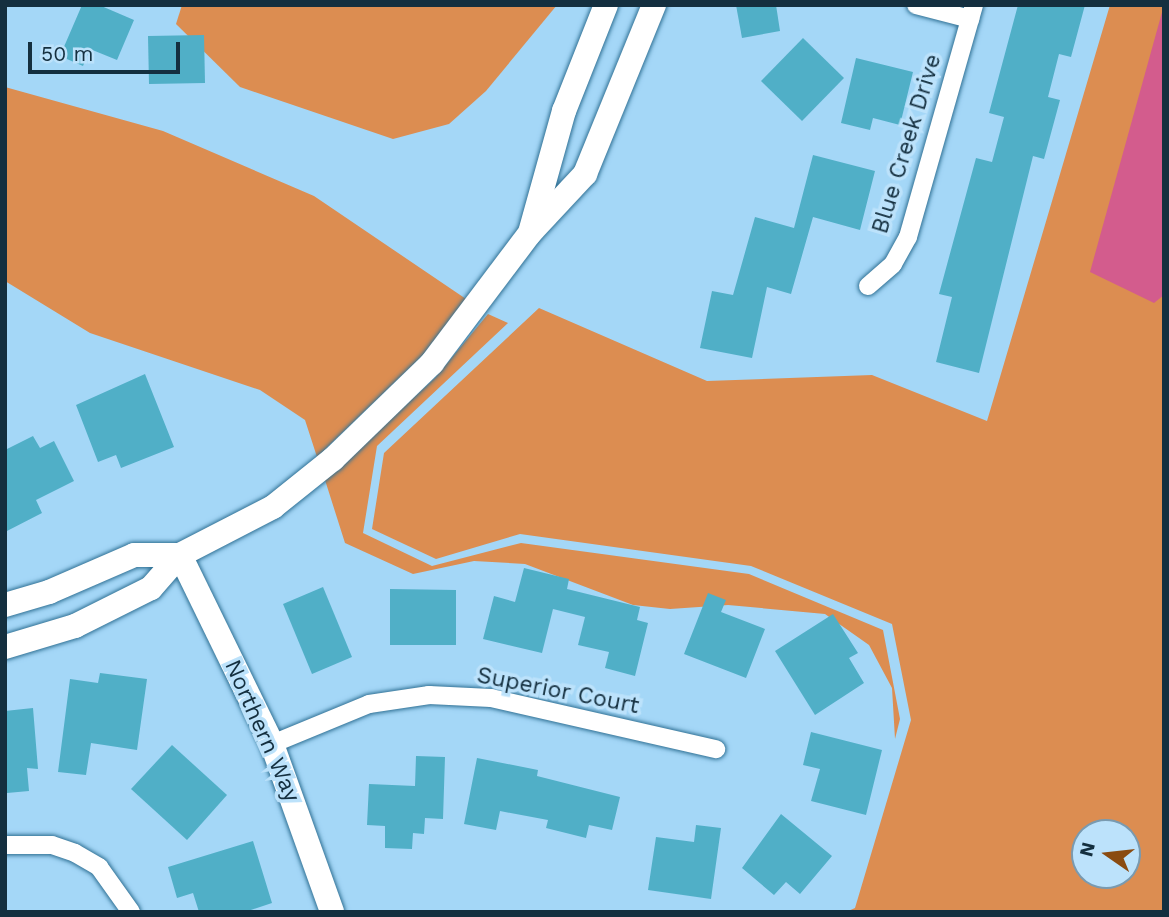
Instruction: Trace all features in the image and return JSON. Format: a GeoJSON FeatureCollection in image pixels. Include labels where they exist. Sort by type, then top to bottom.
{"type":"FeatureCollection","features":[{"type":"Feature","properties":{"kind":"street"},"geometry":{"type":"LineString","coordinates":[[530,233],[564,111],[606,5]]}},
{"type":"Feature","properties":{"kind":"street"},"geometry":{"type":"LineString","coordinates":[[5,647],[75,626],[151,588],[180,555],[273,507],[370,425],[432,363],[530,233],[585,174],[654,5]]}},
{"type":"Feature","properties":{"kind":"street"},"geometry":{"type":"LineString","coordinates":[[916,5],[972,12]]}},
{"type":"Feature","properties":{"kind":"street","name":"Blue Creek Drive"},"geometry":{"type":"LineString","coordinates":[[868,286],[892,264],[908,237],[972,12]]}},
{"type":"Feature","properties":{"kind":"street"},"geometry":{"type":"LineString","coordinates":[[5,605],[49,592],[134,555],[180,555]]}},
{"type":"Feature","properties":{"kind":"street","name":"Northern Way"},"geometry":{"type":"LineString","coordinates":[[180,555],[272,744],[332,912]]}},
{"type":"Feature","properties":{"kind":"street","name":"Superior Court"},"geometry":{"type":"LineString","coordinates":[[272,744],[369,704],[429,695],[491,698],[716,749]]}},
{"type":"Feature","properties":{"kind":"street"},"geometry":{"type":"LineString","coordinates":[[5,845],[52,845],[75,853],[99,867],[131,912]]}},
{"type":"Feature","properties":{"kind":"shaded area"},"geometry":{"type":"Polygon","coordinates":[[[182,5],[557,5],[486,91],[449,124],[393,139],[240,87],[176,24],[182,5]]]}},
{"type":"Feature","properties":{"kind":"shaded area"},"geometry":{"type":"Polygon","coordinates":[[[1110,5],[1164,5],[1164,912],[846,912],[855,908],[911,720],[892,624],[751,566],[520,534],[436,559],[372,529],[384,453],[539,308],[707,381],[872,375],[987,421],[1110,5]]]}},
{"type":"Feature","properties":{"kind":"shaded area"},"geometry":{"type":"Polygon","coordinates":[[[1164,5],[1164,295],[1154,303],[1090,272],[1164,5]]]}},
{"type":"Feature","properties":{"kind":"shaded area"},"geometry":{"type":"Polygon","coordinates":[[[5,87],[163,131],[314,196],[469,301],[422,356],[317,457],[305,420],[260,390],[90,333],[5,281],[5,87]]]}},
{"type":"Feature","properties":{"kind":"shaded area"},"geometry":{"type":"Polygon","coordinates":[[[488,314],[508,323],[377,446],[363,533],[432,566],[521,543],[749,574],[883,630],[900,719],[895,739],[892,688],[869,645],[825,614],[728,605],[670,609],[633,605],[525,564],[474,561],[413,574],[345,543],[325,480],[435,378],[488,314]]]}},
{"type":"Feature","properties":{"kind":"building"},"geometry":{"type":"Polygon","coordinates":[[[82,5],[99,5],[134,20],[117,60],[90,49],[83,66],[60,56],[82,5]]]}},
{"type":"Feature","properties":{"kind":"building"},"geometry":{"type":"Polygon","coordinates":[[[736,5],[776,5],[780,31],[742,38],[736,5]]]}},
{"type":"Feature","properties":{"kind":"building"},"geometry":{"type":"Polygon","coordinates":[[[1018,5],[1085,5],[1071,57],[1059,54],[1048,97],[1060,100],[1044,159],[1033,156],[979,373],[936,362],[952,297],[939,294],[976,158],[992,162],[1004,117],[989,113],[1018,5]]]}},
{"type":"Feature","properties":{"kind":"building"},"geometry":{"type":"Polygon","coordinates":[[[204,35],[205,83],[149,84],[148,36],[204,35]]]}},
{"type":"Feature","properties":{"kind":"building"},"geometry":{"type":"Polygon","coordinates":[[[803,38],[844,78],[802,121],[761,81],[803,38]]]}},
{"type":"Feature","properties":{"kind":"building"},"geometry":{"type":"Polygon","coordinates":[[[856,58],[913,72],[900,125],[873,118],[870,130],[841,123],[856,58]]]}},
{"type":"Feature","properties":{"kind":"building"},"geometry":{"type":"Polygon","coordinates":[[[813,155],[875,171],[860,230],[813,217],[791,294],[767,287],[752,358],[700,348],[712,291],[733,295],[755,217],[794,228],[813,155]]]}},
{"type":"Feature","properties":{"kind":"building"},"geometry":{"type":"Polygon","coordinates":[[[145,374],[174,447],[121,468],[116,455],[98,462],[76,405],[145,374]]]}},
{"type":"Feature","properties":{"kind":"building"},"geometry":{"type":"Polygon","coordinates":[[[33,436],[40,448],[54,441],[74,481],[36,500],[42,513],[5,532],[5,450],[33,436]]]}},
{"type":"Feature","properties":{"kind":"building"},"geometry":{"type":"Polygon","coordinates":[[[524,568],[569,579],[567,589],[640,607],[637,620],[648,623],[635,676],[605,668],[609,652],[578,645],[585,617],[553,609],[542,653],[483,639],[494,596],[515,602],[524,568]]]}},
{"type":"Feature","properties":{"kind":"building"},"geometry":{"type":"Polygon","coordinates":[[[323,587],[352,657],[312,674],[283,604],[323,587]]]}},
{"type":"Feature","properties":{"kind":"building"},"geometry":{"type":"Polygon","coordinates":[[[390,589],[456,590],[456,645],[390,645],[390,589]]]}},
{"type":"Feature","properties":{"kind":"building"},"geometry":{"type":"Polygon","coordinates":[[[708,593],[726,600],[721,612],[765,629],[746,678],[684,654],[708,593]]]}},
{"type":"Feature","properties":{"kind":"building"},"geometry":{"type":"Polygon","coordinates":[[[833,614],[858,653],[849,658],[864,683],[815,715],[775,651],[833,614]]]}},
{"type":"Feature","properties":{"kind":"building"},"geometry":{"type":"Polygon","coordinates":[[[100,673],[147,679],[137,750],[91,743],[86,775],[58,772],[70,679],[98,683],[100,673]]]}},
{"type":"Feature","properties":{"kind":"building"},"geometry":{"type":"Polygon","coordinates":[[[33,708],[38,769],[27,768],[29,791],[7,793],[5,711],[33,708]]]}},
{"type":"Feature","properties":{"kind":"building"},"geometry":{"type":"Polygon","coordinates":[[[811,732],[882,750],[866,815],[811,801],[820,769],[803,765],[811,732]]]}},
{"type":"Feature","properties":{"kind":"building"},"geometry":{"type":"Polygon","coordinates":[[[172,745],[227,795],[187,840],[131,789],[172,745]]]}},
{"type":"Feature","properties":{"kind":"building"},"geometry":{"type":"Polygon","coordinates":[[[416,756],[445,757],[443,819],[425,818],[424,834],[413,833],[412,849],[385,848],[385,826],[367,825],[369,784],[415,786],[416,756]]]}},
{"type":"Feature","properties":{"kind":"building"},"geometry":{"type":"Polygon","coordinates":[[[477,758],[538,770],[537,776],[620,797],[612,830],[589,825],[586,838],[546,828],[548,820],[500,811],[496,830],[464,824],[477,758]]]}},
{"type":"Feature","properties":{"kind":"building"},"geometry":{"type":"Polygon","coordinates":[[[781,814],[832,856],[800,894],[786,882],[774,895],[742,868],[781,814]]]}},
{"type":"Feature","properties":{"kind":"building"},"geometry":{"type":"Polygon","coordinates":[[[696,825],[721,828],[711,899],[648,890],[656,837],[694,842],[696,825]]]}},
{"type":"Feature","properties":{"kind":"building"},"geometry":{"type":"Polygon","coordinates":[[[253,841],[272,903],[245,912],[199,912],[193,893],[177,898],[168,867],[253,841]]]}}]}
